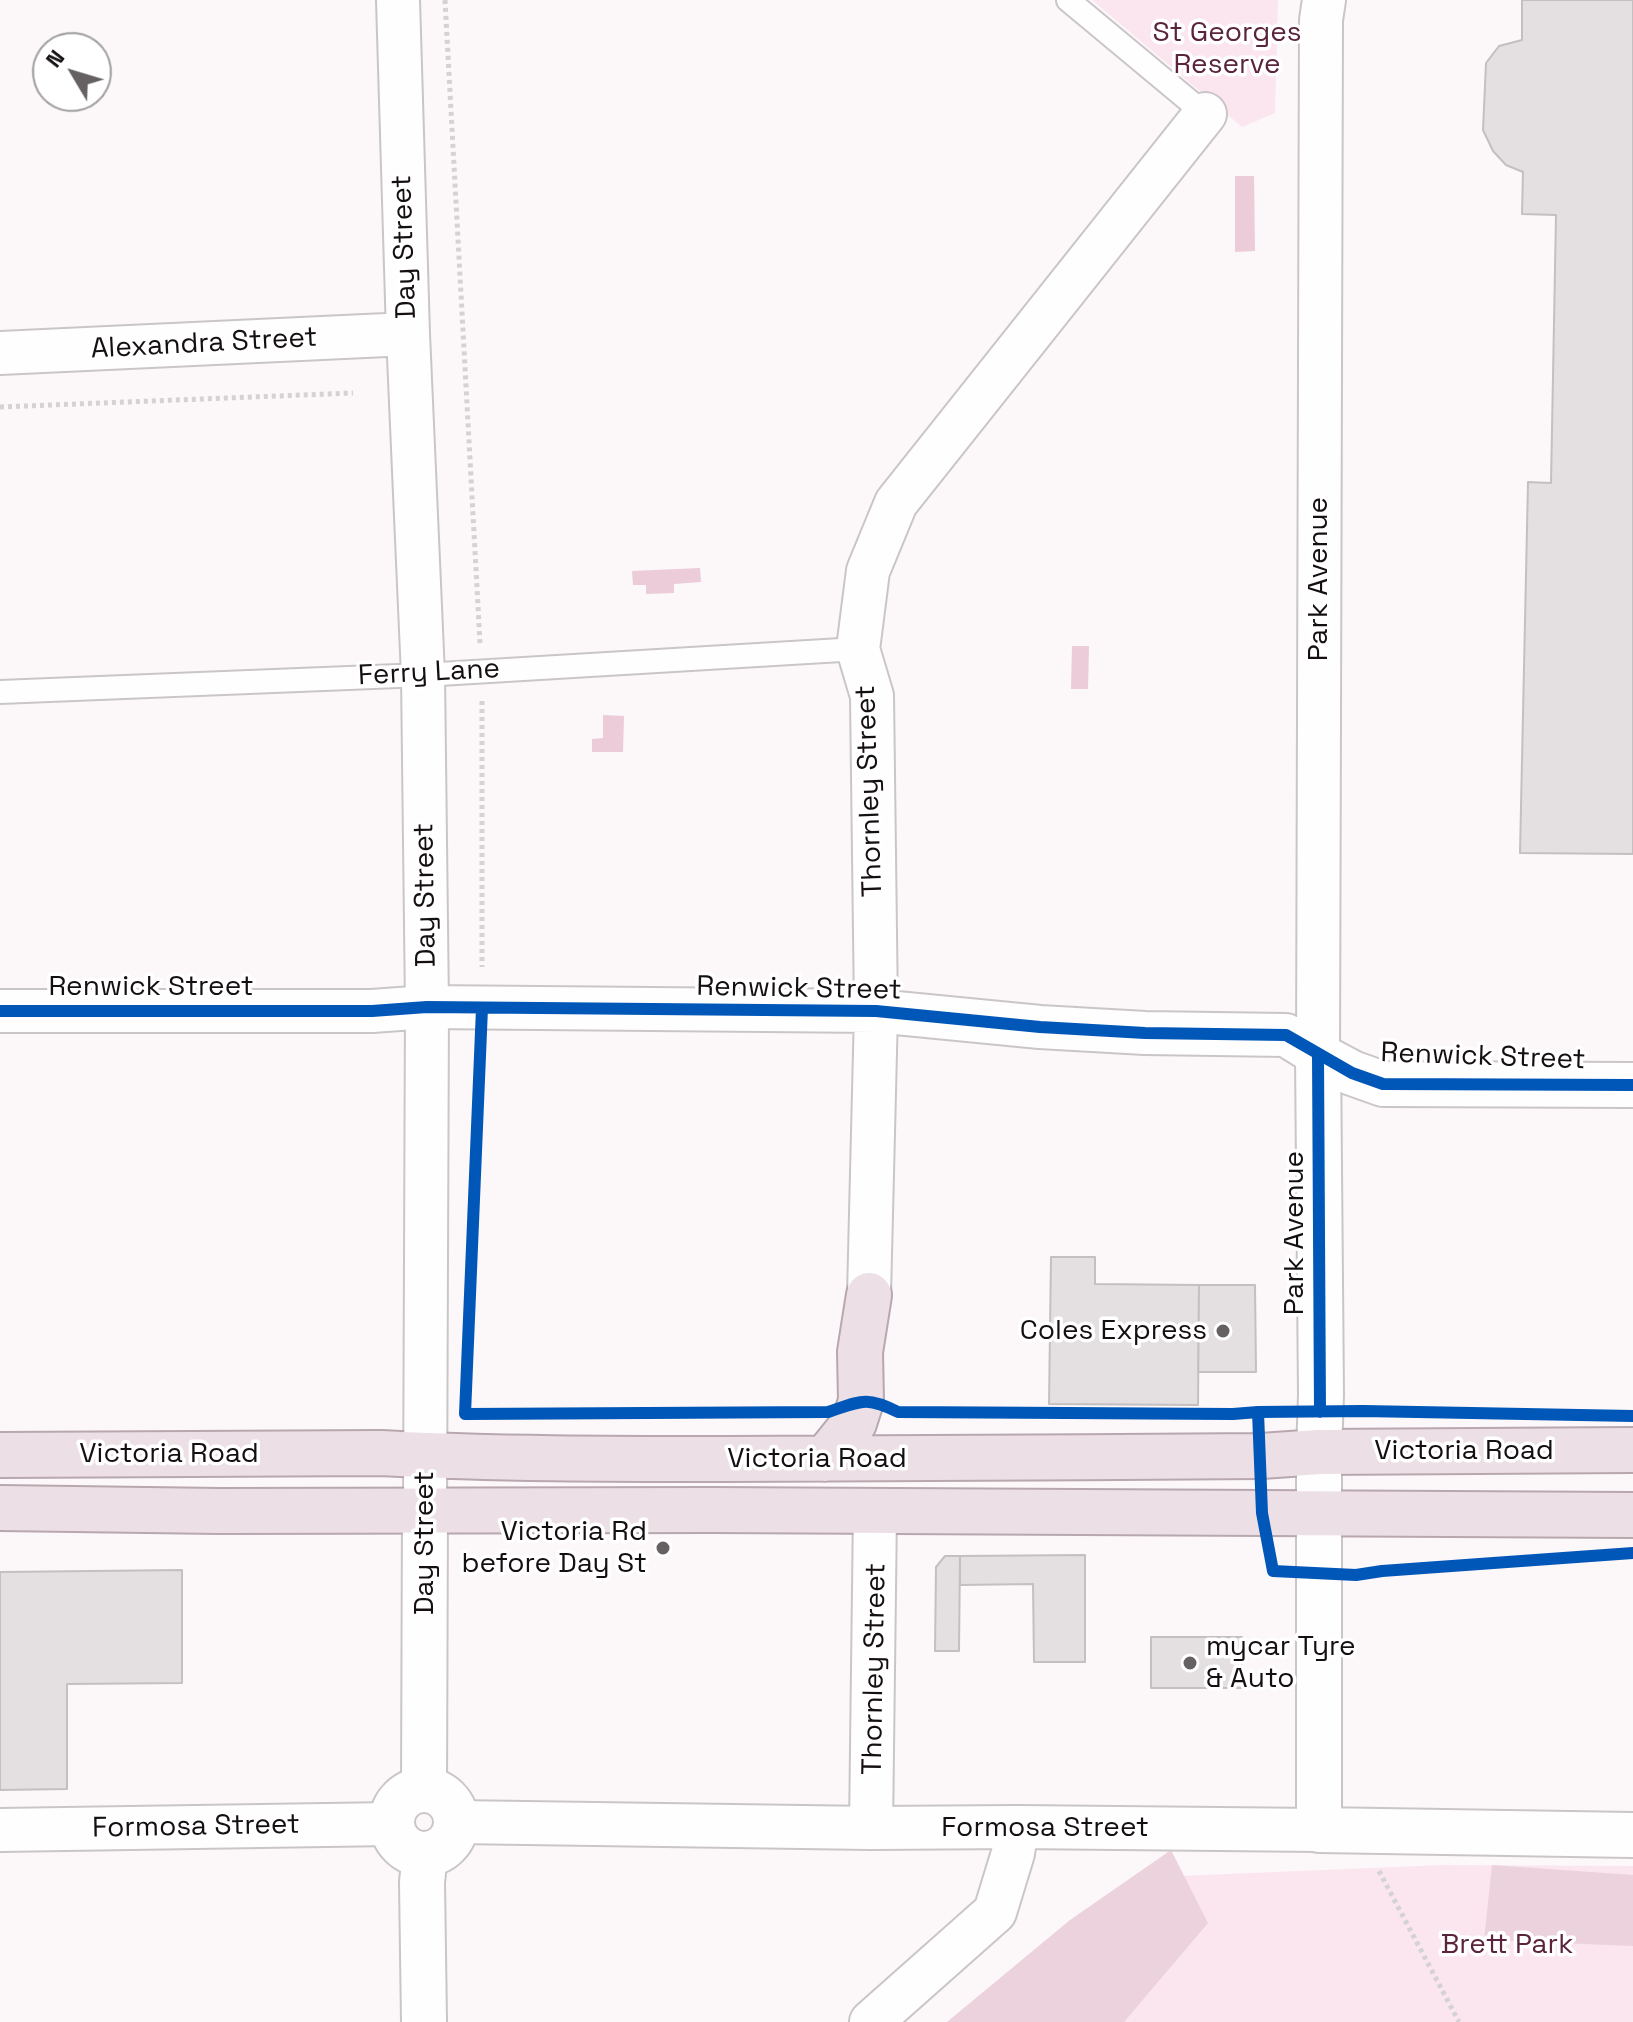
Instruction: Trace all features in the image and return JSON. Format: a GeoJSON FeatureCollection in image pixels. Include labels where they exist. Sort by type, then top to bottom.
{"type":"FeatureCollection","features":[{"type":"Feature","properties":{"kind":"highway"},"geometry":{"type":"LineString","coordinates":[[825,1459],[854,1423],[861,1401],[860,1352],[869,1295]]}},
{"type":"Feature","properties":{"kind":"highway","name":"Victoria Road"},"geometry":{"type":"LineString","coordinates":[[0,1455],[381,1453],[825,1459],[1633,1450]]}},
{"type":"Feature","properties":{"kind":"highway","name":"Victoria Road"},"geometry":{"type":"LineString","coordinates":[[0,1508],[1633,1515]]}},
{"type":"Feature","properties":{"kind":"street","name":"Day Street"},"geometry":{"type":"LineString","coordinates":[[398,0],[423,675],[427,1007],[424,1790]]}},
{"type":"Feature","properties":{"kind":"street","name":"Park Avenue"},"geometry":{"type":"LineString","coordinates":[[1324,0],[1321,20],[1319,1452],[1338,1830]]}},
{"type":"Feature","properties":{"kind":"street","name":"Thornley Street"},"geometry":{"type":"LineString","coordinates":[[869,1295],[876,1011],[872,696],[858,649],[868,571],[896,503],[1205,114]]}},
{"type":"Feature","properties":{"kind":"street","name":"Alexandra Street"},"geometry":{"type":"LineString","coordinates":[[0,353],[408,334]]}},
{"type":"Feature","properties":{"kind":"street","name":"Renwick Street"},"geometry":{"type":"LineString","coordinates":[[0,1011],[372,1011],[427,1007],[876,1011],[1040,1027],[1145,1033],[1286,1035],[1352,1073],[1383,1084],[1633,1085]]}},
{"type":"Feature","properties":{"kind":"street","name":"Thornley Street"},"geometry":{"type":"LineString","coordinates":[[871,1828],[875,1511]]}},
{"type":"Feature","properties":{"kind":"street"},"geometry":{"type":"LineString","coordinates":[[424,1790],[443,1796],[454,1812],[456,1822],[450,1841],[443,1848],[425,1854],[405,1849],[393,1834],[391,1824],[392,1814],[404,1796],[424,1790]]}},
{"type":"Feature","properties":{"kind":"street","name":"Formosa Street"},"geometry":{"type":"LineString","coordinates":[[456,1822],[1633,1835]]}},
{"type":"Feature","properties":{"kind":"street","name":"Formosa Street"},"geometry":{"type":"LineString","coordinates":[[0,1830],[391,1824]]}},
{"type":"Feature","properties":{"kind":"street"},"geometry":{"type":"LineString","coordinates":[[871,2022],[995,1912],[1013,1853],[1017,1827]]}},
{"type":"Feature","properties":{"kind":"street"},"geometry":{"type":"LineString","coordinates":[[424,2022],[422,1882],[425,1854]]}},
{"type":"Feature","properties":{"kind":"lane"},"geometry":{"type":"LineString","coordinates":[[1068,0],[1205,114]]}},
{"type":"Feature","properties":{"kind":"lane","name":"Ferry Lane"},"geometry":{"type":"LineString","coordinates":[[0,692],[423,675],[858,649]]}},
{"type":"Feature","properties":{"kind":"path"},"geometry":{"type":"LineString","coordinates":[[445,0],[481,671],[482,1008]]}},
{"type":"Feature","properties":{"kind":"path"},"geometry":{"type":"LineString","coordinates":[[1338,1830],[1459,2022]]}},
{"type":"Feature","properties":{"kind":"green space","name":"St Georges Reserve"},"geometry":{"type":"Polygon","coordinates":[[[1092,0],[1278,0],[1275,113],[1242,127],[1092,0]]]}},
{"type":"Feature","properties":{"kind":"green space","name":"Brett Park"},"geometry":{"type":"Polygon","coordinates":[[[1443,1865],[1633,1866],[1633,2022],[955,2022],[1156,1877],[1443,1865]]]}},
{"type":"Feature","properties":{"kind":"shaded area"},"geometry":{"type":"Polygon","coordinates":[[[1235,176],[1254,176],[1255,251],[1235,252],[1235,176]]]}},
{"type":"Feature","properties":{"kind":"shaded area"},"geometry":{"type":"Polygon","coordinates":[[[700,568],[701,582],[674,584],[674,593],[646,594],[646,585],[633,585],[632,571],[700,568]]]}},
{"type":"Feature","properties":{"kind":"shaded area"},"geometry":{"type":"Polygon","coordinates":[[[1072,646],[1089,646],[1088,689],[1071,689],[1072,646]]]}},
{"type":"Feature","properties":{"kind":"shaded area"},"geometry":{"type":"Polygon","coordinates":[[[603,715],[624,716],[623,752],[592,752],[592,739],[603,738],[603,715]]]}},
{"type":"Feature","properties":{"kind":"shaded area"},"geometry":{"type":"Polygon","coordinates":[[[1171,1850],[1208,1923],[1124,2022],[947,2022],[1070,1920],[1171,1850]]]}},
{"type":"Feature","properties":{"kind":"shaded area"},"geometry":{"type":"Polygon","coordinates":[[[1492,1865],[1633,1875],[1633,1946],[1484,1940],[1492,1865]]]}},
{"type":"Feature","properties":{"kind":"building"},"geometry":{"type":"Polygon","coordinates":[[[1522,0],[1633,0],[1633,854],[1520,853],[1528,482],[1551,483],[1556,215],[1522,214],[1523,172],[1506,165],[1493,151],[1483,130],[1486,63],[1499,46],[1522,40],[1522,0]]]}},
{"type":"Feature","properties":{"kind":"building"},"geometry":{"type":"Polygon","coordinates":[[[1051,1257],[1095,1257],[1095,1284],[1199,1285],[1198,1405],[1049,1404],[1051,1257]]]}},
{"type":"Feature","properties":{"kind":"building"},"geometry":{"type":"Polygon","coordinates":[[[1199,1285],[1255,1285],[1256,1372],[1198,1372],[1199,1285]]]}},
{"type":"Feature","properties":{"kind":"building"},"geometry":{"type":"Polygon","coordinates":[[[1085,1555],[1085,1662],[1034,1662],[1033,1584],[960,1585],[960,1556],[1085,1555]]]}},
{"type":"Feature","properties":{"kind":"building"},"geometry":{"type":"Polygon","coordinates":[[[945,1556],[960,1556],[959,1651],[935,1651],[936,1567],[945,1556]]]}},
{"type":"Feature","properties":{"kind":"building"},"geometry":{"type":"Polygon","coordinates":[[[182,1570],[182,1683],[67,1684],[67,1789],[0,1790],[0,1572],[182,1570]]]}},
{"type":"Feature","properties":{"kind":"building"},"geometry":{"type":"Polygon","coordinates":[[[1151,1637],[1242,1637],[1242,1688],[1151,1688],[1151,1637]]]}},
{"type":"Feature","properties":{"kind":"cycle path"},"geometry":{"type":"LineString","coordinates":[[0,1011],[372,1011],[427,1007],[876,1011],[1040,1027],[1145,1033],[1286,1035],[1352,1073],[1383,1084],[1633,1085]]}},
{"type":"Feature","properties":{"kind":"cycle path"},"geometry":{"type":"LineString","coordinates":[[482,1008],[465,1414],[828,1412],[870,1402],[898,1412],[1233,1414],[1363,1411],[1633,1416]]}},
{"type":"Feature","properties":{"kind":"cycle path"},"geometry":{"type":"LineString","coordinates":[[1318,1055],[1320,1412]]}},
{"type":"Feature","properties":{"kind":"cycle path"},"geometry":{"type":"LineString","coordinates":[[1258,1412],[1262,1513],[1273,1571],[1356,1575],[1633,1553]]}},
{"type":"Feature","properties":{"kind":"place","name":"Coles Express"},"geometry":{"type":"Point","coordinates":[1223,1331]}},
{"type":"Feature","properties":{"kind":"place","name":"Victoria Rd before Day St"},"geometry":{"type":"Point","coordinates":[663,1548]}},
{"type":"Feature","properties":{"kind":"place","name":"mycar Tyre & Auto"},"geometry":{"type":"Point","coordinates":[1190,1663]}}]}
